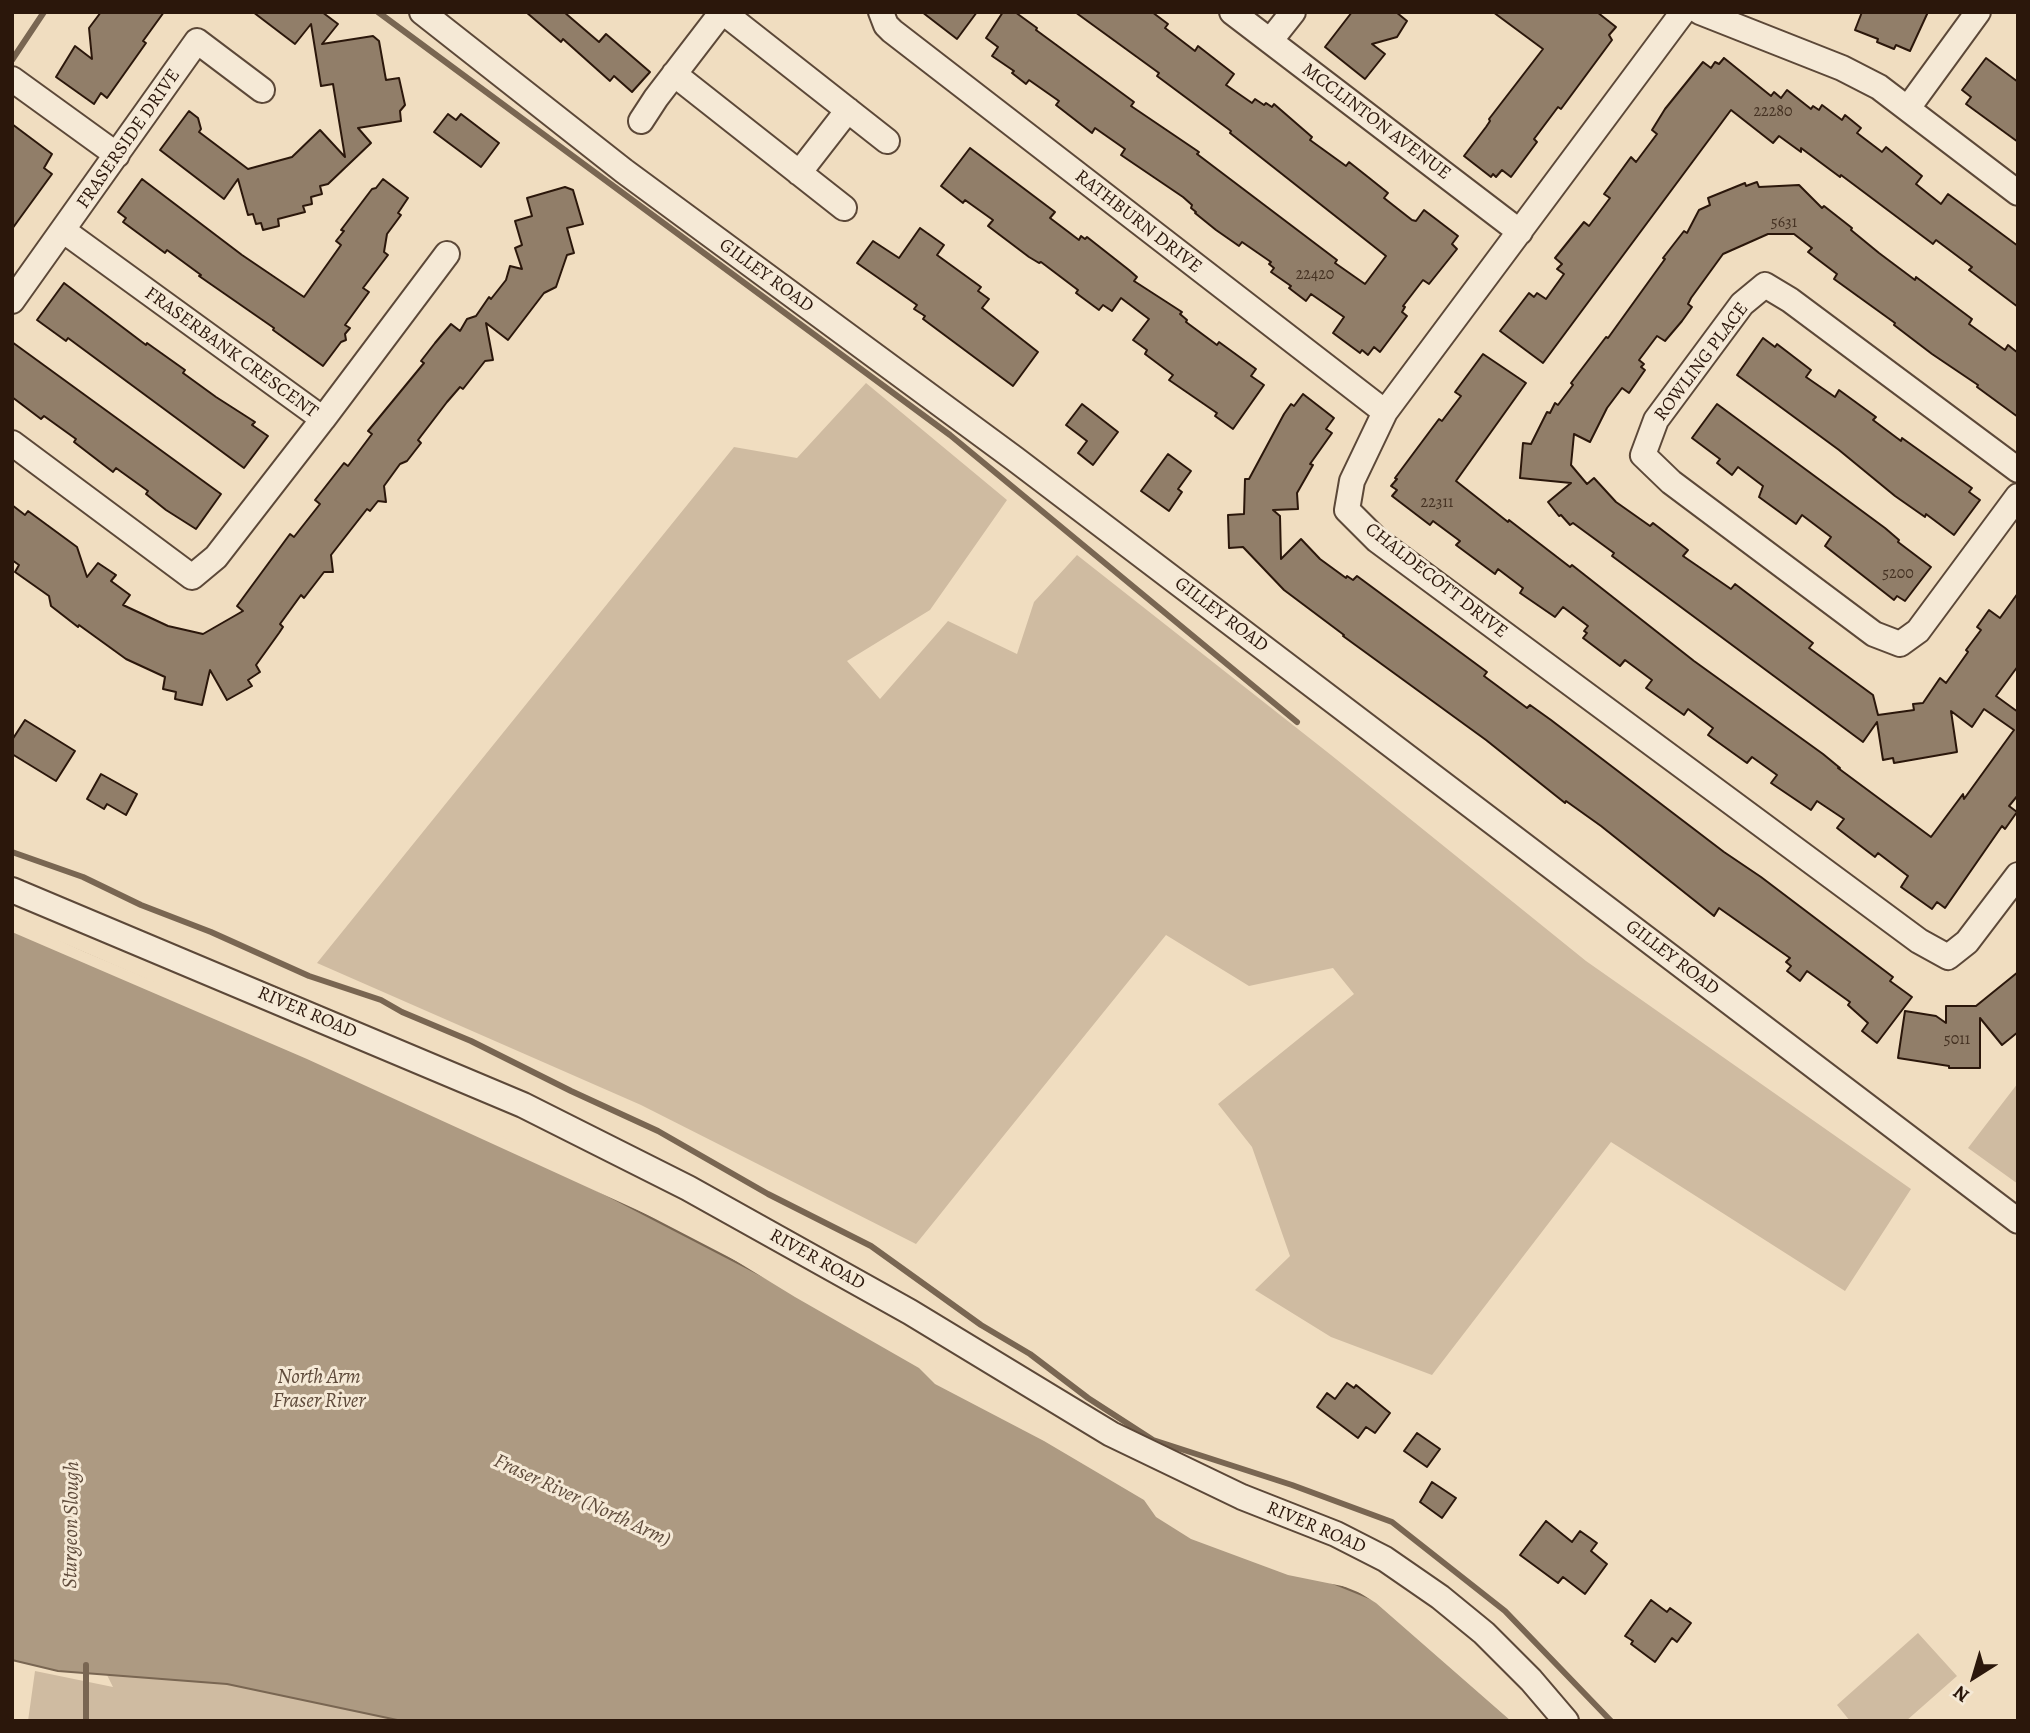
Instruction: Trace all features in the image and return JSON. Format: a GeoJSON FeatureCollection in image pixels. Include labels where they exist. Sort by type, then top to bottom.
{"type":"FeatureCollection","features":[{"type":"Feature","properties":{"kind":"street","name":"GILLEY ROAD"},"geometry":{"type":"LineString","coordinates":[[422,12],[624,171],[1015,459],[2018,1221]]}},
{"type":"Feature","properties":{"kind":"street"},"geometry":{"type":"LineString","coordinates":[[641,121],[723,12],[887,141]]}},
{"type":"Feature","properties":{"kind":"street","name":"MCCLINTON AVENUE"},"geometry":{"type":"LineString","coordinates":[[1232,12],[1520,232]]}},
{"type":"Feature","properties":{"kind":"street"},"geometry":{"type":"LineString","coordinates":[[1270,41],[1293,12]]}},
{"type":"Feature","properties":{"kind":"street","name":"CHALDECOTT DRIVE"},"geometry":{"type":"LineString","coordinates":[[1683,12],[1385,412],[1352,481],[1347,510],[1377,540],[1919,942],[1948,957],[1967,942],[2018,875]]}},
{"type":"Feature","properties":{"kind":"street"},"geometry":{"type":"LineString","coordinates":[[1700,12],[1842,68],[1879,87],[2018,193]]}},
{"type":"Feature","properties":{"kind":"street"},"geometry":{"type":"LineString","coordinates":[[1908,108],[1978,12]]}},
{"type":"Feature","properties":{"kind":"street","name":"RATHBURN DRIVE"},"geometry":{"type":"LineString","coordinates":[[886,22],[1385,412]]}},
{"type":"Feature","properties":{"kind":"street","name":"FRASERSIDE DRIVE"},"geometry":{"type":"LineString","coordinates":[[12,301],[197,41],[262,90]]}},
{"type":"Feature","properties":{"kind":"street"},"geometry":{"type":"LineString","coordinates":[[674,74],[844,208]]}},
{"type":"Feature","properties":{"kind":"street"},"geometry":{"type":"LineString","coordinates":[[19,84],[117,155]]}},
{"type":"Feature","properties":{"kind":"street"},"geometry":{"type":"LineString","coordinates":[[799,173],[848,110]]}},
{"type":"Feature","properties":{"kind":"street","name":"FRASERBANK CRESCENT"},"geometry":{"type":"LineString","coordinates":[[12,443],[192,577],[216,557],[323,419],[64,231]]}},
{"type":"Feature","properties":{"kind":"street"},"geometry":{"type":"LineString","coordinates":[[323,419],[447,254]]}},
{"type":"Feature","properties":{"kind":"street","name":"ROWLING PLACE"},"geometry":{"type":"LineString","coordinates":[[2018,470],[1790,300],[1765,285],[1742,304],[1656,420],[1643,455],[1671,482],[1874,634],[1900,644],[1918,631],[2018,496]]}},
{"type":"Feature","properties":{"kind":"street","name":"RIVER ROAD"},"geometry":{"type":"LineString","coordinates":[[12,890],[523,1105],[688,1188],[910,1312],[1111,1434],[1242,1497],[1336,1534],[1385,1559],[1440,1597],[1484,1633],[1531,1680],[1566,1721]]}},
{"type":"Feature","properties":{"kind":"shaded area"},"geometry":{"type":"Polygon","coordinates":[[[866,383],[1007,500],[930,610],[847,661],[880,699],[948,621],[1017,654],[1034,602],[1077,555],[1586,961],[1911,1189],[1845,1291],[1611,1142],[1432,1375],[1331,1337],[1255,1290],[1290,1256],[1252,1147],[1218,1104],[1354,994],[1333,968],[1249,986],[1166,935],[916,1244],[641,1105],[317,963],[734,447],[797,458],[866,383]]]}},
{"type":"Feature","properties":{"kind":"shaded area"},"geometry":{"type":"Polygon","coordinates":[[[2018,1083],[2018,1184],[1968,1148],[2018,1083]]]}},
{"type":"Feature","properties":{"kind":"shaded area"},"geometry":{"type":"Polygon","coordinates":[[[1918,1633],[1957,1676],[1906,1721],[1850,1721],[1837,1705],[1918,1633]]]}},
{"type":"Feature","properties":{"kind":"shaded area"},"geometry":{"type":"Polygon","coordinates":[[[35,1671],[113,1687],[107,1675],[227,1684],[402,1721],[28,1721],[35,1671]]]}},
{"type":"Feature","properties":{"kind":"water","name":"North Arm Fraser River"},"geometry":{"type":"Polygon","coordinates":[[[12,922],[424,1100],[786,1288],[1259,1553],[1409,1614],[1525,1721],[402,1721],[227,1684],[58,1671],[12,1660],[12,922]]]}},
{"type":"Feature","properties":{"kind":"pier"},"geometry":{"type":"Polygon","coordinates":[[[12,919],[425,1096],[692,1235],[307,1059],[12,932],[12,919]]]}},
{"type":"Feature","properties":{"kind":"pier"},"geometry":{"type":"Polygon","coordinates":[[[710,1245],[788,1285],[1260,1550],[1411,1611],[1528,1721],[1511,1721],[1376,1603],[1352,1588],[1288,1575],[1191,1539],[1156,1517],[1144,1500],[1044,1441],[935,1384],[919,1368],[710,1245]]]}},
{"type":"Feature","properties":{"kind":"building"},"geometry":{"type":"Polygon","coordinates":[[[101,12],[164,12],[143,41],[146,43],[107,98],[101,93],[94,104],[56,77],[75,46],[92,59],[89,28],[101,12]]]}},
{"type":"Feature","properties":{"kind":"building"},"geometry":{"type":"Polygon","coordinates":[[[253,12],[322,12],[338,24],[322,44],[373,36],[379,41],[386,80],[399,78],[405,105],[400,111],[401,121],[358,128],[371,143],[328,184],[320,186],[322,194],[311,197],[312,204],[303,206],[305,212],[278,219],[279,226],[263,230],[261,223],[256,224],[253,214],[248,215],[238,179],[224,199],[160,150],[189,111],[198,118],[201,129],[199,132],[248,169],[292,157],[320,130],[345,157],[333,84],[321,86],[311,24],[295,44],[253,12]]]}},
{"type":"Feature","properties":{"kind":"building"},"geometry":{"type":"Polygon","coordinates":[[[526,12],[564,12],[599,42],[606,34],[650,72],[632,92],[614,76],[610,81],[563,39],[561,42],[526,12]]]}},
{"type":"Feature","properties":{"kind":"building"},"geometry":{"type":"Polygon","coordinates":[[[922,12],[977,12],[957,39],[922,12]]]}},
{"type":"Feature","properties":{"kind":"building"},"geometry":{"type":"Polygon","coordinates":[[[1003,12],[1015,12],[1037,28],[1036,30],[1134,102],[1131,106],[1199,152],[1197,154],[1365,284],[1386,256],[1230,133],[1231,131],[1157,76],[1159,73],[1075,12],[1152,12],[1168,24],[1165,28],[1195,51],[1198,46],[1234,74],[1226,85],[1252,103],[1255,99],[1264,105],[1266,103],[1272,107],[1274,104],[1312,137],[1310,140],[1346,166],[1349,162],[1388,193],[1384,198],[1412,220],[1416,221],[1424,210],[1458,236],[1452,244],[1457,249],[1429,284],[1423,280],[1403,306],[1405,307],[1402,312],[1407,316],[1380,352],[1374,347],[1368,355],[1362,350],[1360,353],[1333,333],[1344,317],[1311,294],[1306,301],[1271,272],[1274,268],[1269,264],[1271,262],[1242,242],[1239,246],[1216,230],[1195,213],[1192,205],[1183,197],[1121,155],[1125,149],[1095,128],[1092,133],[1056,105],[1059,101],[1029,80],[1026,84],[1012,73],[1014,71],[992,56],[998,47],[986,38],[1003,12]]]}},
{"type":"Feature","properties":{"kind":"building"},"geometry":{"type":"Polygon","coordinates":[[[1352,12],[1396,12],[1407,21],[1397,37],[1372,44],[1385,54],[1365,79],[1325,47],[1352,12]]]}},
{"type":"Feature","properties":{"kind":"building"},"geometry":{"type":"Polygon","coordinates":[[[1493,12],[1597,12],[1616,27],[1609,35],[1612,40],[1561,109],[1558,107],[1534,139],[1537,142],[1511,177],[1502,170],[1496,177],[1493,174],[1491,177],[1464,156],[1543,49],[1493,12]]]}},
{"type":"Feature","properties":{"kind":"building"},"geometry":{"type":"Polygon","coordinates":[[[1862,12],[1928,12],[1910,51],[1896,45],[1894,49],[1855,30],[1862,12]]]}},
{"type":"Feature","properties":{"kind":"building"},"geometry":{"type":"Polygon","coordinates":[[[1724,58],[1771,96],[1774,92],[1781,98],[1787,90],[1811,109],[1813,106],[1819,110],[1822,105],[1842,120],[1845,115],[1861,128],[1857,133],[1882,152],[1886,147],[1922,176],[1916,184],[1941,204],[1948,194],[2018,246],[2018,307],[1969,270],[1972,267],[1936,240],[1933,244],[1801,148],[1801,152],[1779,136],[1773,143],[1731,110],[1543,363],[1500,331],[1529,293],[1534,297],[1537,293],[1546,299],[1564,274],[1557,269],[1562,264],[1555,258],[1584,222],[1589,226],[1610,198],[1604,194],[1631,157],[1636,162],[1657,134],[1652,130],[1665,109],[1703,62],[1711,68],[1715,62],[1719,64],[1724,58]]]}},
{"type":"Feature","properties":{"kind":"building"},"geometry":{"type":"Polygon","coordinates":[[[1986,58],[2018,82],[2018,142],[1966,104],[1971,97],[1962,90],[1986,58]]]}},
{"type":"Feature","properties":{"kind":"building"},"geometry":{"type":"Polygon","coordinates":[[[448,114],[456,120],[461,114],[499,143],[481,167],[434,132],[448,114]]]}},
{"type":"Feature","properties":{"kind":"building"},"geometry":{"type":"Polygon","coordinates":[[[12,124],[52,154],[44,168],[52,174],[12,229],[12,124]]]}},
{"type":"Feature","properties":{"kind":"building"},"geometry":{"type":"Polygon","coordinates":[[[970,148],[1055,212],[1050,218],[1079,240],[1081,236],[1085,239],[1087,237],[1137,277],[1134,281],[1182,312],[1180,314],[1186,322],[1256,369],[1251,376],[1264,385],[1233,429],[1215,416],[1217,413],[1169,380],[1173,375],[1145,354],[1147,350],[1133,340],[1149,319],[1121,298],[1112,311],[1103,305],[1099,310],[1041,262],[1029,257],[988,226],[993,220],[965,200],[963,203],[941,186],[970,148]]]}},
{"type":"Feature","properties":{"kind":"building"},"geometry":{"type":"Polygon","coordinates":[[[142,179],[242,255],[304,297],[341,245],[336,241],[344,231],[341,230],[372,189],[383,179],[408,198],[398,213],[401,215],[387,234],[384,252],[388,255],[363,288],[369,292],[345,325],[350,328],[345,334],[346,340],[341,342],[323,366],[167,250],[165,253],[123,222],[126,218],[118,212],[142,179]]]}},
{"type":"Feature","properties":{"kind":"building"},"geometry":{"type":"Polygon","coordinates":[[[1757,182],[1759,187],[1799,185],[1822,208],[1824,206],[1852,228],[1851,230],[1879,253],[1972,319],[1969,324],[2005,350],[2008,345],[2018,353],[2018,417],[1834,279],[1837,274],[1808,252],[1812,248],[1794,234],[1768,234],[1723,254],[1691,298],[1688,304],[1692,307],[1682,321],[1665,341],[1657,336],[1639,360],[1644,364],[1641,367],[1645,370],[1629,393],[1622,388],[1607,408],[1590,442],[1574,434],[1571,465],[1587,484],[1594,478],[1616,502],[1650,526],[1653,523],[1688,550],[1683,556],[1731,589],[1735,584],[1813,643],[1809,648],[1873,695],[1878,715],[1914,710],[1913,704],[1923,703],[1940,678],[1946,683],[1981,630],[1977,627],[1989,610],[2000,618],[2018,593],[2018,666],[1996,696],[2018,712],[2018,795],[2009,806],[2017,812],[2005,829],[2002,826],[1945,908],[1937,902],[1932,909],[1901,887],[1908,876],[1878,853],[1875,857],[1837,828],[1844,819],[1817,801],[1811,810],[1771,783],[1777,775],[1752,757],[1747,763],[1708,735],[1713,728],[1688,709],[1684,715],[1646,688],[1652,680],[1625,660],[1620,666],[1583,638],[1588,626],[1563,607],[1555,617],[1520,593],[1523,588],[1498,569],[1495,574],[1456,545],[1460,541],[1433,521],[1430,525],[1392,496],[1397,490],[1391,486],[1397,479],[1395,478],[1439,419],[1442,421],[1461,396],[1455,392],[1483,354],[1526,383],[1456,481],[1570,567],[1572,565],[1694,661],[1823,754],[1931,837],[1963,794],[1964,799],[2014,730],[1984,709],[1972,727],[1951,711],[1957,752],[1894,763],[1893,758],[1883,760],[1877,722],[1863,742],[1612,556],[1614,553],[1559,516],[1548,502],[1571,483],[1520,478],[1523,443],[1531,444],[1547,412],[1550,413],[1555,403],[1558,405],[1573,385],[1571,383],[1606,337],[1608,338],[1665,259],[1663,258],[1684,231],[1687,233],[1699,210],[1710,205],[1708,198],[1745,183],[1746,186],[1757,182]]]}},
{"type":"Feature","properties":{"kind":"building"},"geometry":{"type":"Polygon","coordinates":[[[565,187],[573,190],[583,224],[567,228],[574,253],[567,255],[556,287],[544,293],[508,340],[486,323],[493,360],[485,361],[463,389],[460,387],[447,402],[418,440],[421,443],[407,461],[400,464],[384,486],[386,502],[378,501],[370,511],[367,509],[331,555],[333,572],[324,572],[304,598],[301,595],[280,624],[283,627],[256,665],[260,672],[248,680],[252,686],[227,700],[210,670],[202,705],[175,699],[176,692],[163,689],[165,677],[126,659],[79,625],[78,627],[51,606],[49,596],[15,572],[19,565],[12,560],[12,505],[25,515],[28,511],[77,547],[87,577],[98,563],[116,575],[111,581],[130,595],[123,605],[168,626],[203,634],[243,611],[237,606],[290,534],[294,537],[320,504],[315,500],[344,463],[348,466],[372,434],[368,431],[424,363],[421,361],[435,343],[451,324],[460,331],[467,319],[476,316],[489,297],[491,299],[506,280],[510,266],[522,269],[515,248],[522,245],[515,221],[532,216],[527,198],[565,187]]]}},
{"type":"Feature","properties":{"kind":"building"},"geometry":{"type":"Polygon","coordinates":[[[920,228],[944,245],[937,255],[981,287],[978,291],[989,299],[982,308],[1038,352],[1013,386],[923,319],[925,316],[914,309],[917,305],[857,263],[873,241],[899,258],[920,228]]]}},
{"type":"Feature","properties":{"kind":"building"},"geometry":{"type":"Polygon","coordinates":[[[64,283],[146,345],[147,343],[185,370],[183,373],[255,422],[252,425],[268,436],[244,468],[68,338],[66,341],[37,320],[64,283]]]}},
{"type":"Feature","properties":{"kind":"building"},"geometry":{"type":"Polygon","coordinates":[[[1763,338],[1775,347],[1777,344],[1811,370],[1806,377],[1835,397],[1839,390],[1876,417],[1873,420],[1901,441],[1902,438],[1972,488],[1969,492],[1980,500],[1954,535],[1895,496],[1839,450],[1737,375],[1763,338]]]}},
{"type":"Feature","properties":{"kind":"building"},"geometry":{"type":"Polygon","coordinates":[[[12,342],[221,494],[196,529],[166,510],[146,494],[148,491],[116,468],[113,472],[74,442],[76,439],[44,416],[41,419],[12,397],[12,342]]]}},
{"type":"Feature","properties":{"kind":"building"},"geometry":{"type":"Polygon","coordinates":[[[1303,394],[1334,418],[1326,429],[1332,433],[1310,464],[1313,465],[1297,493],[1298,509],[1273,510],[1280,516],[1281,559],[1301,539],[1320,559],[1346,578],[1347,576],[1353,580],[1357,576],[1487,672],[1484,676],[1527,708],[1530,705],[1551,720],[1893,977],[1890,981],[1912,997],[1877,1043],[1862,1031],[1868,1023],[1848,1005],[1850,1002],[1807,971],[1800,981],[1787,971],[1791,966],[1786,962],[1790,958],[1719,908],[1714,916],[1601,826],[1566,801],[1565,803],[1486,740],[1284,590],[1243,547],[1229,548],[1228,515],[1244,514],[1245,479],[1249,479],[1284,414],[1303,394]]]}},
{"type":"Feature","properties":{"kind":"building"},"geometry":{"type":"Polygon","coordinates":[[[1082,404],[1118,432],[1093,465],[1078,453],[1087,441],[1066,425],[1082,404]]]}},
{"type":"Feature","properties":{"kind":"building"},"geometry":{"type":"Polygon","coordinates":[[[1717,404],[1885,528],[1898,542],[1931,567],[1905,601],[1897,596],[1894,600],[1825,546],[1831,537],[1802,515],[1796,524],[1759,497],[1763,486],[1738,467],[1732,475],[1717,463],[1720,459],[1692,438],[1717,404]]]}},
{"type":"Feature","properties":{"kind":"building"},"geometry":{"type":"Polygon","coordinates":[[[1168,454],[1191,471],[1178,489],[1182,492],[1169,511],[1141,491],[1168,454]]]}},
{"type":"Feature","properties":{"kind":"building"},"geometry":{"type":"Polygon","coordinates":[[[25,720],[75,751],[56,781],[12,754],[12,740],[25,720]]]}},
{"type":"Feature","properties":{"kind":"building"},"geometry":{"type":"Polygon","coordinates":[[[101,774],[137,794],[126,815],[107,804],[104,809],[87,799],[101,774]]]}},
{"type":"Feature","properties":{"kind":"building"},"geometry":{"type":"Polygon","coordinates":[[[2018,972],[2018,1032],[2002,1045],[1980,1018],[1980,1068],[1949,1068],[1898,1058],[1905,1011],[1936,1016],[1946,1023],[1946,1006],[1976,1006],[2018,972]]]}},
{"type":"Feature","properties":{"kind":"building"},"geometry":{"type":"Polygon","coordinates":[[[1347,1383],[1354,1388],[1356,1385],[1390,1413],[1375,1433],[1366,1427],[1358,1438],[1317,1407],[1327,1393],[1335,1399],[1347,1383]]]}},
{"type":"Feature","properties":{"kind":"building"},"geometry":{"type":"Polygon","coordinates":[[[1417,1433],[1440,1449],[1427,1467],[1404,1451],[1417,1433]]]}},
{"type":"Feature","properties":{"kind":"building"},"geometry":{"type":"Polygon","coordinates":[[[1432,1482],[1456,1498],[1442,1518],[1420,1502],[1432,1482]]]}},
{"type":"Feature","properties":{"kind":"building"},"geometry":{"type":"Polygon","coordinates":[[[1546,1521],[1572,1542],[1580,1531],[1597,1543],[1591,1551],[1607,1564],[1585,1594],[1563,1577],[1558,1583],[1520,1555],[1546,1521]]]}},
{"type":"Feature","properties":{"kind":"building"},"geometry":{"type":"Polygon","coordinates":[[[1651,1600],[1667,1612],[1670,1608],[1691,1623],[1677,1642],[1672,1638],[1655,1662],[1631,1644],[1633,1641],[1625,1636],[1651,1600]]]}},
{"type":"Feature","properties":{"kind":"waterway"},"geometry":{"type":"LineString","coordinates":[[12,60],[44,12]]}},
{"type":"Feature","properties":{"kind":"waterway"},"geometry":{"type":"LineString","coordinates":[[378,12],[950,435],[1297,722]]}},
{"type":"Feature","properties":{"kind":"waterway"},"geometry":{"type":"LineString","coordinates":[[12,852],[83,877],[141,905],[211,932],[309,976],[381,1000],[658,1131],[768,1194],[871,1246],[981,1325],[1030,1354],[1088,1398],[1153,1440],[1292,1485],[1392,1522],[1505,1611],[1611,1721]]}},
{"type":"Feature","properties":{"kind":"waterway","name":"Sturgeon Slough"},"geometry":{"type":"LineString","coordinates":[[86,1665],[86,1721]]}},
{"type":"Feature","properties":{"kind":"water label","name":"Fraser River (North Arm)"},"geometry":{"type":"Point","coordinates":[582,1501]}}]}
